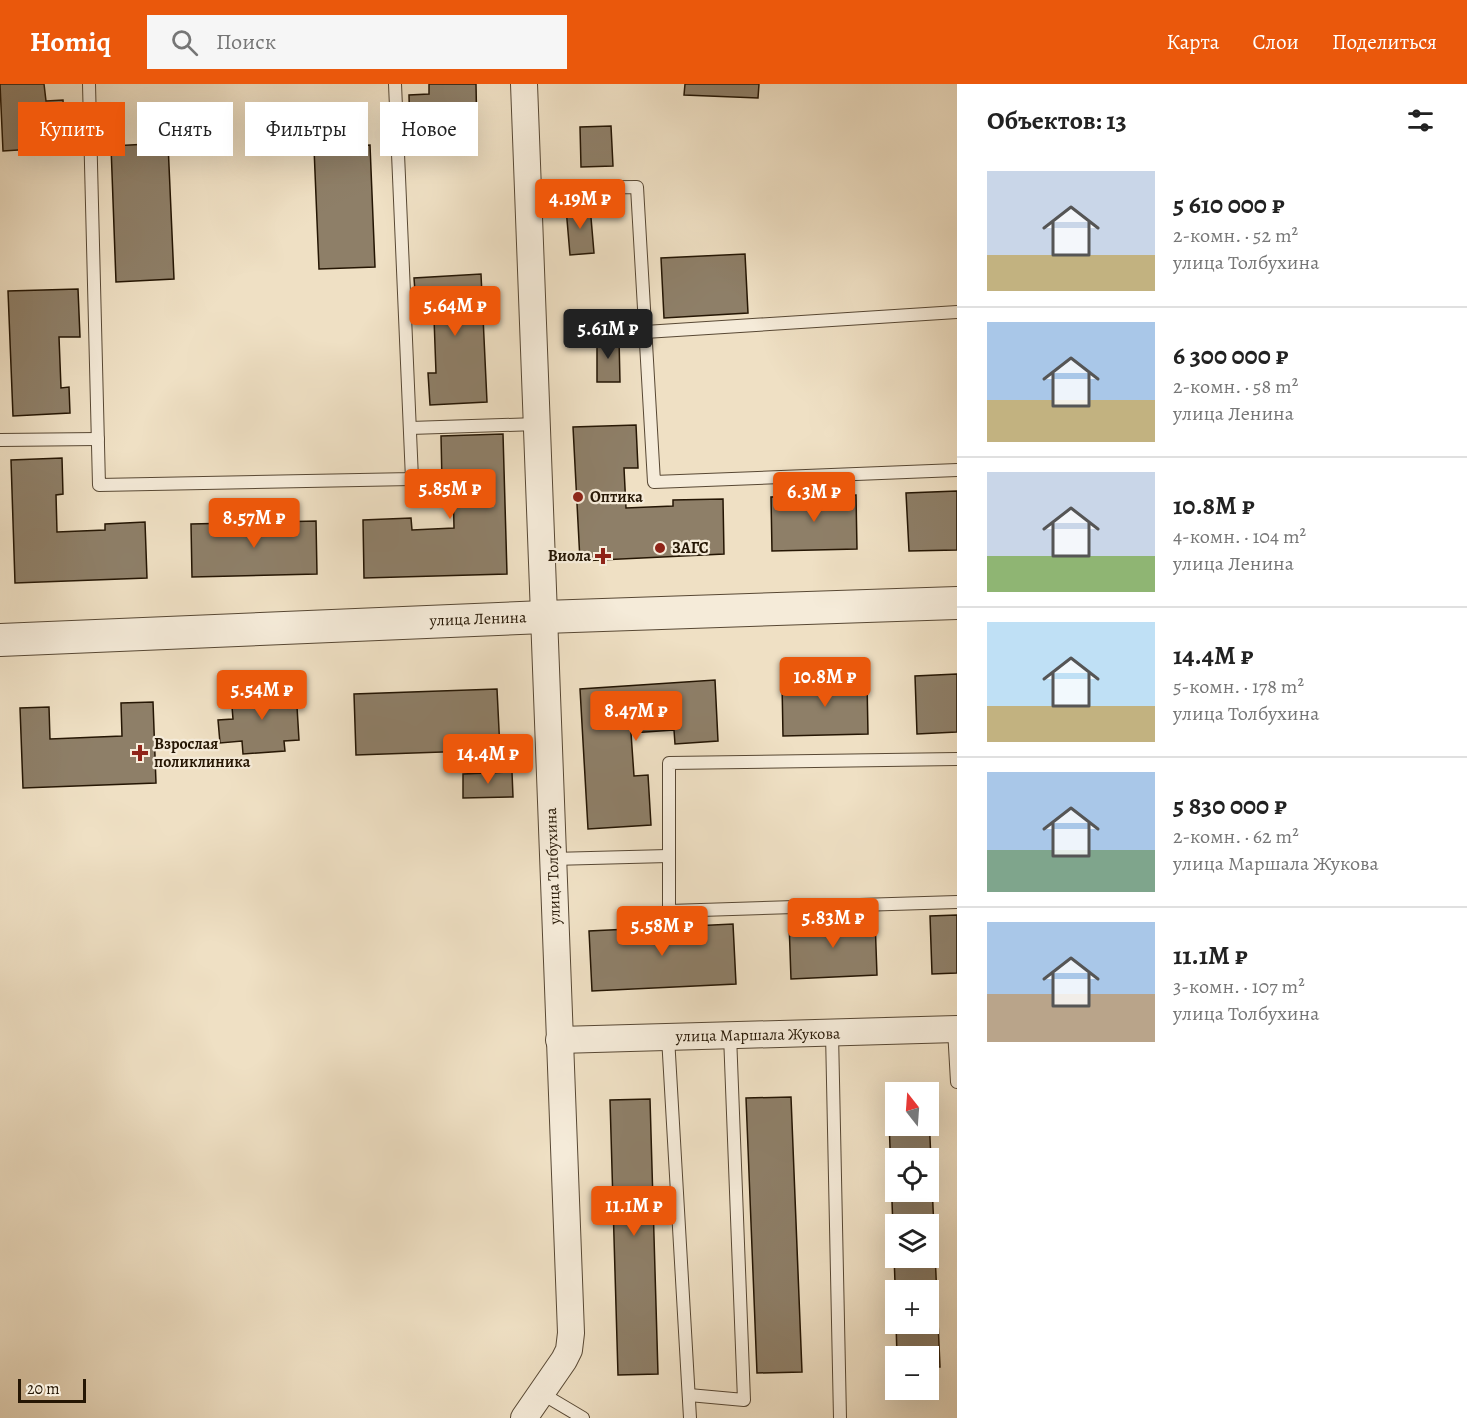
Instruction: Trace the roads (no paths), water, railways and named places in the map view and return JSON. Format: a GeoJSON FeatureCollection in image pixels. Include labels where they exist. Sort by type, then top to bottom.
{"type":"FeatureCollection","features":[{"type":"Feature","properties":{"kind":"street","name":"улица Толбухина"},"geometry":{"type":"LineString","coordinates":[[524,84],[571,1333],[569,1350],[524,1418]]}},
{"type":"Feature","properties":{"kind":"street","name":"улица Ленина"},"geometry":{"type":"LineString","coordinates":[[0,640],[544,617],[957,603]]}},
{"type":"Feature","properties":{"kind":"street","name":"улица Маршала Жукова"},"geometry":{"type":"LineString","coordinates":[[559,1040],[956,1029]]}},
{"type":"Feature","properties":{"kind":"lane"},"geometry":{"type":"LineString","coordinates":[[89,84],[99,485],[412,479],[395,84]]}},
{"type":"Feature","properties":{"kind":"lane"},"geometry":{"type":"LineString","coordinates":[[528,188],[637,187],[654,482],[957,470]]}},
{"type":"Feature","properties":{"kind":"lane"},"geometry":{"type":"LineString","coordinates":[[645,332],[957,312]]}},
{"type":"Feature","properties":{"kind":"lane"},"geometry":{"type":"LineString","coordinates":[[410,428],[537,424]]}},
{"type":"Feature","properties":{"kind":"lane"},"geometry":{"type":"LineString","coordinates":[[0,440],[98,439]]}},
{"type":"Feature","properties":{"kind":"lane"},"geometry":{"type":"LineString","coordinates":[[957,759],[669,763],[668,856],[669,911],[957,902]]}},
{"type":"Feature","properties":{"kind":"lane"},"geometry":{"type":"LineString","coordinates":[[552,859],[668,856]]}},
{"type":"Feature","properties":{"kind":"lane"},"geometry":{"type":"LineString","coordinates":[[956,1029],[957,1082]]}},
{"type":"Feature","properties":{"kind":"lane"},"geometry":{"type":"LineString","coordinates":[[832,1033],[840,1418]]}},
{"type":"Feature","properties":{"kind":"lane"},"geometry":{"type":"LineString","coordinates":[[689,1395],[744,1400],[730,1035]]}},
{"type":"Feature","properties":{"kind":"lane"},"geometry":{"type":"LineString","coordinates":[[668,1037],[690,1418]]}},
{"type":"Feature","properties":{"kind":"lane"},"geometry":{"type":"LineString","coordinates":[[541,1393],[583,1418]]}},
{"type":"Feature","properties":{"kind":"place","name":"Оптика"},"geometry":{"type":"Point","coordinates":[578,497]}},
{"type":"Feature","properties":{"kind":"place","name":"ЗАГС"},"geometry":{"type":"Point","coordinates":[660,548]}},
{"type":"Feature","properties":{"kind":"place","name":"Виола"},"geometry":{"type":"Point","coordinates":[603,556]}},
{"type":"Feature","properties":{"kind":"place","name":"Взрослая поликлиника"},"geometry":{"type":"Point","coordinates":[140,753]}}]}
